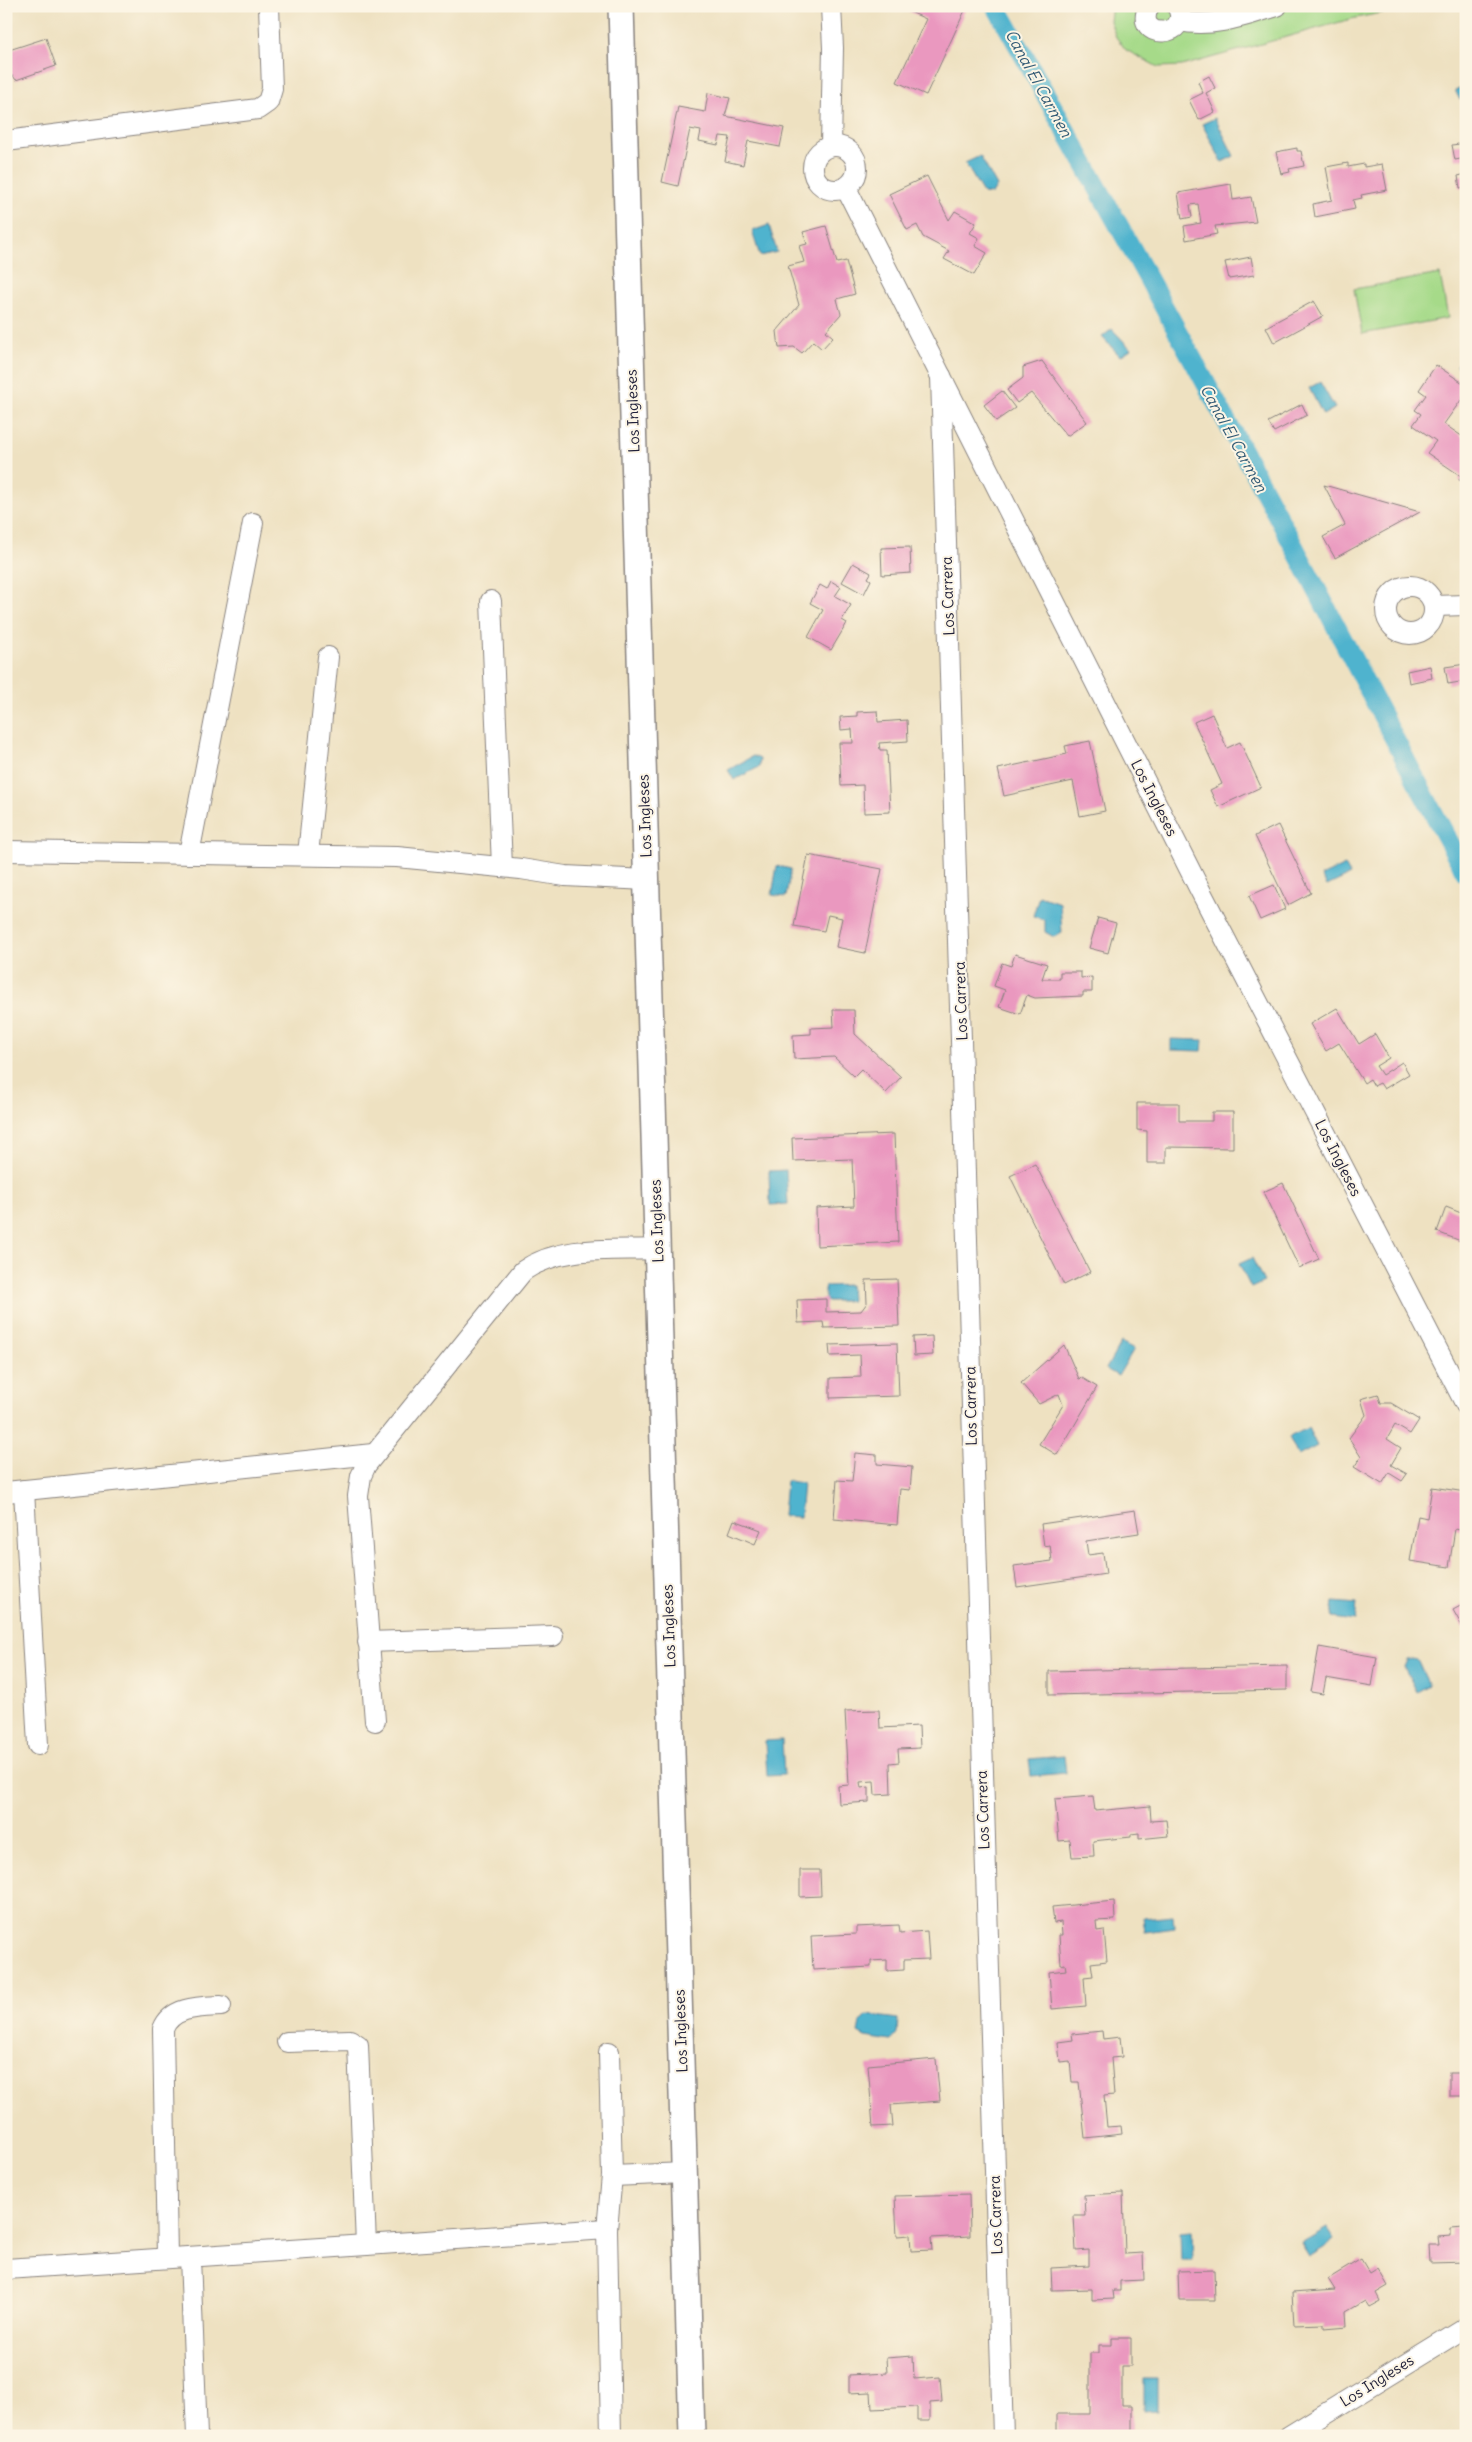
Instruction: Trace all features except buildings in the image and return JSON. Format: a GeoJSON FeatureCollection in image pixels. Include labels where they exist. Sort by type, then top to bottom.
{"type":"FeatureCollection","features":[{"type":"Feature","properties":{"kind":"street"},"geometry":{"type":"LineString","coordinates":[[6,142],[258,109],[268,102],[272,89],[269,6]]}},
{"type":"Feature","properties":{"kind":"street","name":"Los Ingleses"},"geometry":{"type":"LineString","coordinates":[[621,6],[692,2436]]}},
{"type":"Feature","properties":{"kind":"street"},"geometry":{"type":"LineString","coordinates":[[831,6],[833,76],[831,146]]}},
{"type":"Feature","properties":{"kind":"street"},"geometry":{"type":"LineString","coordinates":[[1148,6],[1146,19],[1151,28],[1156,31],[1167,32],[1172,30],[1178,13],[1202,24],[1276,6]]}},
{"type":"Feature","properties":{"kind":"street"},"geometry":{"type":"LineString","coordinates":[[831,146],[845,148],[857,164],[855,178],[846,188],[832,190],[824,188],[814,176],[812,169],[818,154],[831,146]]}},
{"type":"Feature","properties":{"kind":"street","name":"Los Ingleses"},"geometry":{"type":"LineString","coordinates":[[846,188],[1212,914],[1466,1405]]}},
{"type":"Feature","properties":{"kind":"street","name":"Los Carrera"},"geometry":{"type":"LineString","coordinates":[[941,376],[1003,2436]]}},
{"type":"Feature","properties":{"kind":"street"},"geometry":{"type":"LineString","coordinates":[[188,854],[252,523]]}},
{"type":"Feature","properties":{"kind":"street"},"geometry":{"type":"LineString","coordinates":[[490,601],[502,867]]}},
{"type":"Feature","properties":{"kind":"street"},"geometry":{"type":"LineString","coordinates":[[1434,606],[1466,605]]}},
{"type":"Feature","properties":{"kind":"street"},"geometry":{"type":"LineString","coordinates":[[308,855],[328,656]]}},
{"type":"Feature","properties":{"kind":"street"},"geometry":{"type":"LineString","coordinates":[[6,851],[397,857],[502,867],[565,876],[647,880]]}},
{"type":"Feature","properties":{"kind":"street"},"geometry":{"type":"LineString","coordinates":[[375,1721],[358,1496],[361,1476],[373,1454],[524,1271],[544,1259],[567,1253],[658,1250]]}},
{"type":"Feature","properties":{"kind":"street"},"geometry":{"type":"LineString","coordinates":[[38,1745],[15,1491],[373,1454]]}},
{"type":"Feature","properties":{"kind":"street"},"geometry":{"type":"LineString","coordinates":[[368,1642],[553,1636]]}},
{"type":"Feature","properties":{"kind":"street"},"geometry":{"type":"LineString","coordinates":[[167,2257],[162,2029],[168,2019],[184,2010],[221,2006]]}},
{"type":"Feature","properties":{"kind":"street"},"geometry":{"type":"LineString","coordinates":[[287,2042],[350,2040],[358,2045],[366,2246]]}},
{"type":"Feature","properties":{"kind":"street"},"geometry":{"type":"LineString","coordinates":[[609,2052],[612,2176],[608,2229],[610,2436]]}},
{"type":"Feature","properties":{"kind":"street"},"geometry":{"type":"LineString","coordinates":[[612,2176],[685,2173]]}},
{"type":"Feature","properties":{"kind":"street"},"geometry":{"type":"LineString","coordinates":[[6,2269],[608,2229]]}},
{"type":"Feature","properties":{"kind":"street"},"geometry":{"type":"LineString","coordinates":[[190,2256],[197,2436]]}},
{"type":"Feature","properties":{"kind":"street","name":"Los Ingleses"},"geometry":{"type":"LineString","coordinates":[[1289,2436],[1466,2327]]}},
{"type":"Feature","properties":{"kind":"green space"},"geometry":{"type":"Polygon","coordinates":[[[1112,6],[1416,6],[1351,19],[1182,66],[1158,67],[1126,50],[1116,37],[1110,21],[1112,6]]]}},
{"type":"Feature","properties":{"kind":"green space"},"geometry":{"type":"Polygon","coordinates":[[[1440,274],[1448,318],[1362,334],[1354,289],[1440,274]]]}},
{"type":"Feature","properties":{"kind":"water"},"geometry":{"type":"Polygon","coordinates":[[[1466,85],[1466,98],[1460,100],[1455,90],[1466,85]]]}},
{"type":"Feature","properties":{"kind":"water"},"geometry":{"type":"Polygon","coordinates":[[[1215,118],[1234,156],[1222,162],[1202,124],[1215,118]]]}},
{"type":"Feature","properties":{"kind":"water"},"geometry":{"type":"Polygon","coordinates":[[[980,156],[997,186],[992,194],[983,193],[965,163],[980,156]]]}},
{"type":"Feature","properties":{"kind":"water"},"geometry":{"type":"Polygon","coordinates":[[[769,225],[777,252],[760,256],[752,231],[769,225]]]}},
{"type":"Feature","properties":{"kind":"water"},"geometry":{"type":"Polygon","coordinates":[[[1112,329],[1131,349],[1120,356],[1102,337],[1112,329]]]}},
{"type":"Feature","properties":{"kind":"water"},"geometry":{"type":"Polygon","coordinates":[[[1466,350],[1466,373],[1456,366],[1466,350]]]}},
{"type":"Feature","properties":{"kind":"water"},"geometry":{"type":"Polygon","coordinates":[[[1320,382],[1335,408],[1323,415],[1309,388],[1320,382]]]}},
{"type":"Feature","properties":{"kind":"water"},"geometry":{"type":"Polygon","coordinates":[[[753,756],[760,759],[759,767],[734,780],[728,770],[753,756]]]}},
{"type":"Feature","properties":{"kind":"water"},"geometry":{"type":"Polygon","coordinates":[[[1345,865],[1350,875],[1327,886],[1321,876],[1345,865]]]}},
{"type":"Feature","properties":{"kind":"water"},"geometry":{"type":"Polygon","coordinates":[[[777,866],[791,869],[786,897],[772,895],[777,866]]]}},
{"type":"Feature","properties":{"kind":"water"},"geometry":{"type":"Polygon","coordinates":[[[1039,896],[1060,903],[1062,933],[1054,937],[1045,932],[1045,920],[1033,916],[1039,896]]]}},
{"type":"Feature","properties":{"kind":"water"},"geometry":{"type":"Polygon","coordinates":[[[1171,1039],[1203,1040],[1202,1051],[1171,1050],[1171,1039]]]}},
{"type":"Feature","properties":{"kind":"water"},"geometry":{"type":"Polygon","coordinates":[[[786,1170],[788,1204],[770,1205],[769,1171],[786,1170]]]}},
{"type":"Feature","properties":{"kind":"water"},"geometry":{"type":"Polygon","coordinates":[[[1252,1258],[1264,1282],[1251,1288],[1239,1264],[1252,1258]]]}},
{"type":"Feature","properties":{"kind":"water"},"geometry":{"type":"Polygon","coordinates":[[[850,1285],[851,1301],[825,1301],[825,1286],[850,1285]]]}},
{"type":"Feature","properties":{"kind":"water"},"geometry":{"type":"Polygon","coordinates":[[[1121,1342],[1134,1349],[1118,1376],[1106,1369],[1121,1342]]]}},
{"type":"Feature","properties":{"kind":"water"},"geometry":{"type":"Polygon","coordinates":[[[1308,1428],[1317,1446],[1298,1456],[1289,1437],[1308,1428]]]}},
{"type":"Feature","properties":{"kind":"water"},"geometry":{"type":"Polygon","coordinates":[[[786,1481],[803,1483],[800,1517],[783,1516],[786,1481]]]}},
{"type":"Feature","properties":{"kind":"water"},"geometry":{"type":"Polygon","coordinates":[[[1334,1602],[1357,1604],[1355,1621],[1332,1618],[1334,1602]]]}},
{"type":"Feature","properties":{"kind":"water"},"geometry":{"type":"Polygon","coordinates":[[[1407,1660],[1417,1660],[1429,1685],[1417,1692],[1404,1667],[1407,1660]]]}},
{"type":"Feature","properties":{"kind":"water"},"geometry":{"type":"Polygon","coordinates":[[[782,1740],[784,1775],[767,1776],[765,1741],[782,1740]]]}},
{"type":"Feature","properties":{"kind":"water"},"geometry":{"type":"Polygon","coordinates":[[[1064,1756],[1066,1773],[1031,1776],[1029,1759],[1064,1756]]]}},
{"type":"Feature","properties":{"kind":"water"},"geometry":{"type":"Polygon","coordinates":[[[1173,1915],[1174,1928],[1145,1932],[1143,1918],[1173,1915]]]}},
{"type":"Feature","properties":{"kind":"water"},"geometry":{"type":"Polygon","coordinates":[[[867,2015],[898,2019],[897,2033],[891,2041],[865,2037],[858,2033],[860,2023],[867,2015]]]}},
{"type":"Feature","properties":{"kind":"water"},"geometry":{"type":"Polygon","coordinates":[[[1327,2228],[1335,2240],[1309,2256],[1301,2243],[1327,2228]]]}},
{"type":"Feature","properties":{"kind":"water"},"geometry":{"type":"Polygon","coordinates":[[[1192,2231],[1193,2260],[1181,2260],[1180,2232],[1192,2231]]]}},
{"type":"Feature","properties":{"kind":"water"},"geometry":{"type":"Polygon","coordinates":[[[1144,2379],[1158,2379],[1158,2410],[1144,2411],[1144,2379]]]}},
{"type":"Feature","properties":{"kind":"waterway","name":"Canal El Carmen"},"geometry":{"type":"LineString","coordinates":[[996,6],[1232,432],[1466,873]]}}]}
